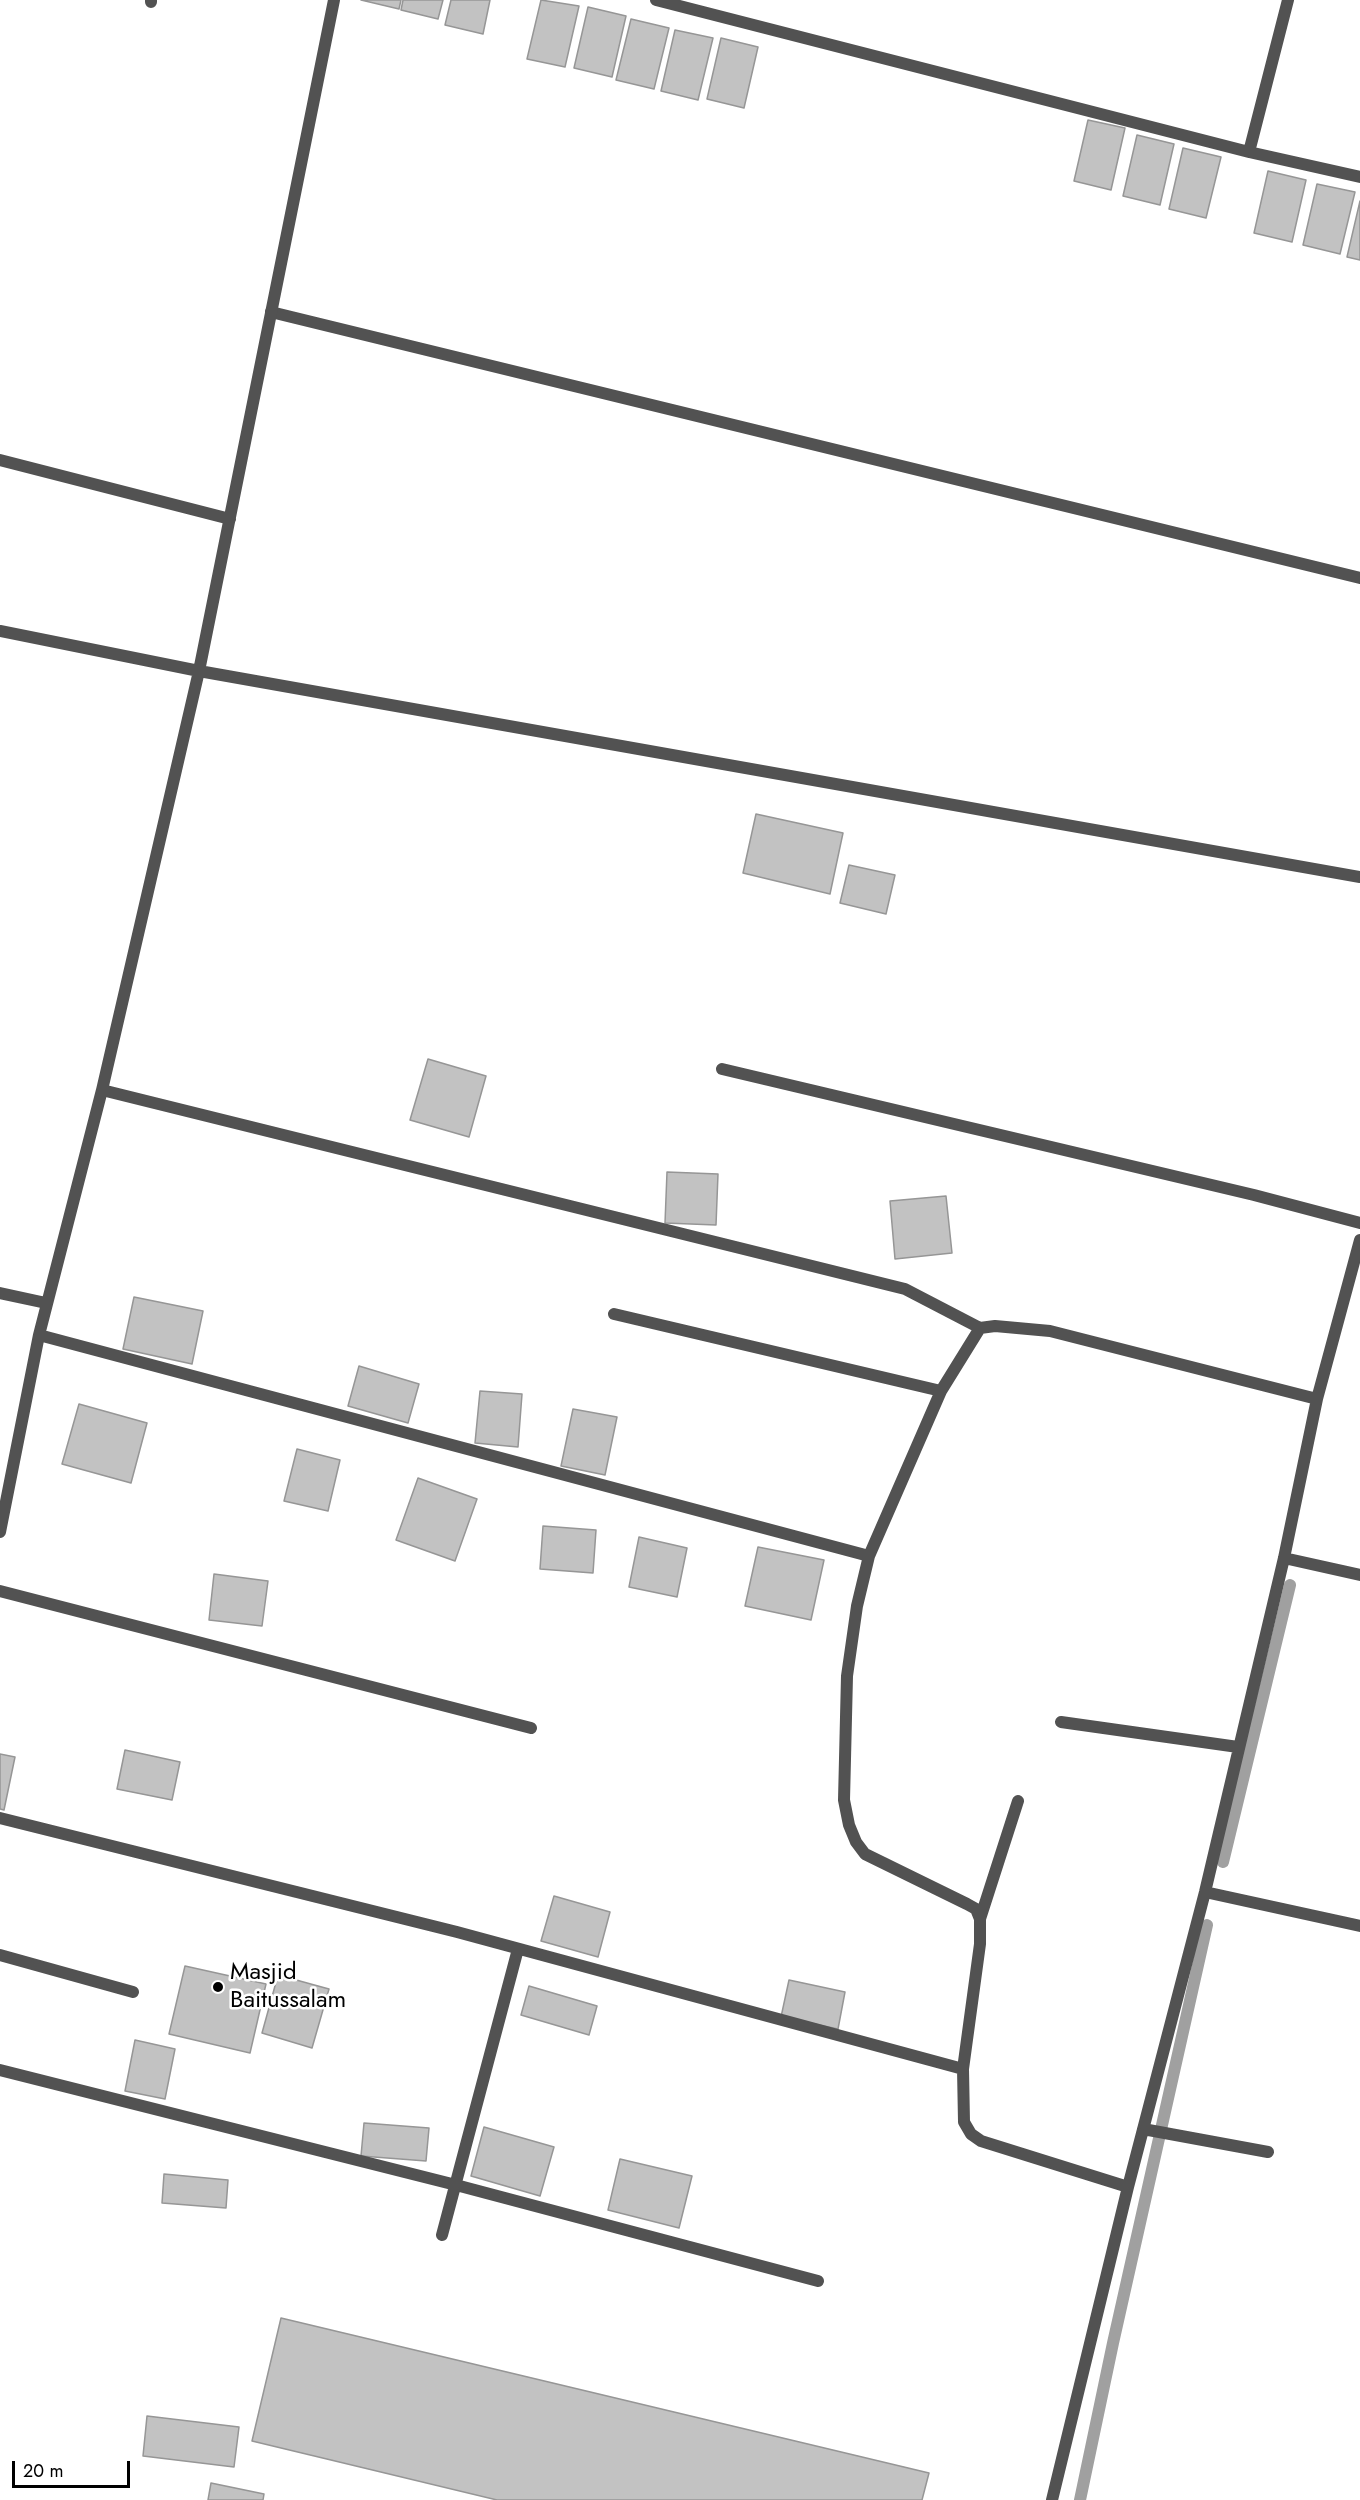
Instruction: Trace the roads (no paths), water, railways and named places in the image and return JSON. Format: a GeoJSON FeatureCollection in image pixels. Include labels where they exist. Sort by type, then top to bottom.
{"type":"FeatureCollection","features":[{"type":"Feature","properties":{"kind":"street"},"geometry":{"type":"LineString","coordinates":[[0,1532],[46,1303],[102,1090],[199,671],[334,0]]}},
{"type":"Feature","properties":{"kind":"street"},"geometry":{"type":"LineString","coordinates":[[656,0],[1249,152],[1360,177]]}},
{"type":"Feature","properties":{"kind":"street"},"geometry":{"type":"LineString","coordinates":[[1249,152],[1288,0]]}},
{"type":"Feature","properties":{"kind":"street"},"geometry":{"type":"LineString","coordinates":[[271,312],[1360,578]]}},
{"type":"Feature","properties":{"kind":"street"},"geometry":{"type":"LineString","coordinates":[[0,460],[230,519]]}},
{"type":"Feature","properties":{"kind":"street"},"geometry":{"type":"LineString","coordinates":[[0,631],[199,671],[1360,877]]}},
{"type":"Feature","properties":{"kind":"street"},"geometry":{"type":"LineString","coordinates":[[722,1069],[1360,1222]]}},
{"type":"Feature","properties":{"kind":"street"},"geometry":{"type":"LineString","coordinates":[[102,1090],[905,1289],[980,1328],[995,1326],[1050,1331],[1317,1399]]}},
{"type":"Feature","properties":{"kind":"street"},"geometry":{"type":"LineString","coordinates":[[1052,2500],[1128,2187],[1205,1892],[1284,1558],[1317,1399],[1360,1240]]}},
{"type":"Feature","properties":{"kind":"street"},"geometry":{"type":"LineString","coordinates":[[0,1293],[46,1303]]}},
{"type":"Feature","properties":{"kind":"street"},"geometry":{"type":"LineString","coordinates":[[614,1314],[941,1391]]}},
{"type":"Feature","properties":{"kind":"street"},"geometry":{"type":"LineString","coordinates":[[980,1328],[941,1391],[869,1556],[857,1606],[847,1676],[844,1800],[849,1825],[856,1842],[865,1854],[976,1909],[980,1919]]}},
{"type":"Feature","properties":{"kind":"street"},"geometry":{"type":"LineString","coordinates":[[39,1335],[869,1556]]}},
{"type":"Feature","properties":{"kind":"street"},"geometry":{"type":"LineString","coordinates":[[1284,1558],[1360,1575]]}},
{"type":"Feature","properties":{"kind":"street"},"geometry":{"type":"LineString","coordinates":[[0,1591],[531,1728]]}},
{"type":"Feature","properties":{"kind":"street"},"geometry":{"type":"LineString","coordinates":[[1061,1722],[1238,1748]]}},
{"type":"Feature","properties":{"kind":"street"},"geometry":{"type":"LineString","coordinates":[[1018,1801],[980,1919],[980,1944],[963,2069],[964,2122],[970,2134],[981,2141],[1128,2187]]}},
{"type":"Feature","properties":{"kind":"street"},"geometry":{"type":"LineString","coordinates":[[0,1818],[518,1949],[963,2069]]}},
{"type":"Feature","properties":{"kind":"street"},"geometry":{"type":"LineString","coordinates":[[1205,1892],[1360,1926]]}},
{"type":"Feature","properties":{"kind":"street"},"geometry":{"type":"LineString","coordinates":[[442,2235],[518,1949]]}},
{"type":"Feature","properties":{"kind":"street"},"geometry":{"type":"LineString","coordinates":[[0,1955],[133,1992]]}},
{"type":"Feature","properties":{"kind":"street"},"geometry":{"type":"LineString","coordinates":[[0,2070],[456,2185],[818,2282]]}},
{"type":"Feature","properties":{"kind":"street"},"geometry":{"type":"LineString","coordinates":[[1143,2128],[1268,2152]]}},
{"type":"Feature","properties":{"kind":"waterway"},"geometry":{"type":"LineString","coordinates":[[1223,1862],[1290,1585]]}},
{"type":"Feature","properties":{"kind":"waterway"},"geometry":{"type":"LineString","coordinates":[[1080,2500],[1207,1925]]}},
{"type":"Feature","properties":{"kind":"place","name":"Masjid Baitussalam"},"geometry":{"type":"Point","coordinates":[218,1987]}}]}
